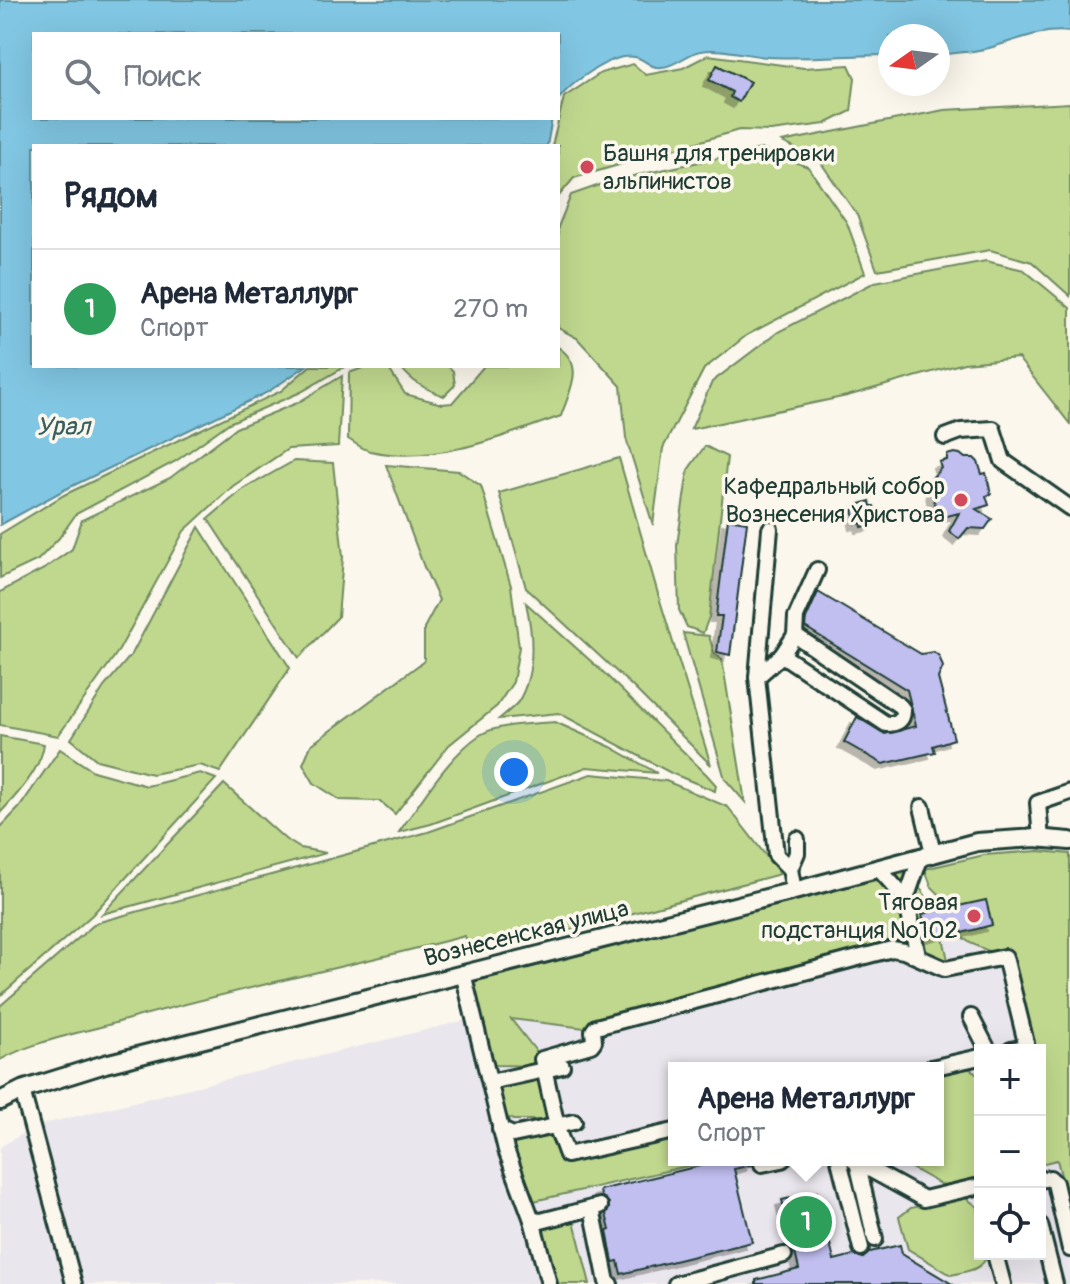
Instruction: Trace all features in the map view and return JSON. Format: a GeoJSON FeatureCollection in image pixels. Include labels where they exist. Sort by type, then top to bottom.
{"type":"FeatureCollection","features":[{"type":"Feature","properties":{"kind":"main road","name":"Вознесенская улица"},"geometry":{"type":"LineString","coordinates":[[0,1101],[22,1090],[105,1064],[794,891],[927,854],[977,842],[1070,841]]}},
{"type":"Feature","properties":{"kind":"lane"},"geometry":{"type":"LineString","coordinates":[[945,437],[961,431],[993,429],[1003,461],[1070,508]]}},
{"type":"Feature","properties":{"kind":"lane"},"geometry":{"type":"LineString","coordinates":[[770,529],[757,677],[776,855],[790,869]]}},
{"type":"Feature","properties":{"kind":"lane"},"geometry":{"type":"LineString","coordinates":[[757,677],[782,655],[795,635],[796,617],[817,570]]}},
{"type":"Feature","properties":{"kind":"lane"},"geometry":{"type":"LineString","coordinates":[[782,655],[886,724],[896,724],[900,720],[903,710],[900,706],[795,635]]}},
{"type":"Feature","properties":{"kind":"lane"},"geometry":{"type":"LineString","coordinates":[[1041,839],[1038,803],[1070,792]]}},
{"type":"Feature","properties":{"kind":"lane"},"geometry":{"type":"LineString","coordinates":[[906,899],[927,854],[922,807]]}},
{"type":"Feature","properties":{"kind":"lane"},"geometry":{"type":"LineString","coordinates":[[794,891],[790,869],[797,853],[797,839]]}},
{"type":"Feature","properties":{"kind":"lane"},"geometry":{"type":"LineString","coordinates":[[878,868],[906,899],[918,956]]}},
{"type":"Feature","properties":{"kind":"lane"},"geometry":{"type":"LineString","coordinates":[[668,1132],[569,1156],[557,1126],[541,1060],[591,1045],[596,1027],[892,949],[950,969],[1005,957],[1027,1044]]}},
{"type":"Feature","properties":{"kind":"lane"},"geometry":{"type":"LineString","coordinates":[[463,973],[500,1129],[532,1220],[549,1284]]}},
{"type":"Feature","properties":{"kind":"lane"},"geometry":{"type":"LineString","coordinates":[[971,1017],[985,1044]]}},
{"type":"Feature","properties":{"kind":"lane"},"geometry":{"type":"LineString","coordinates":[[944,1065],[974,1058]]}},
{"type":"Feature","properties":{"kind":"lane"},"geometry":{"type":"LineString","coordinates":[[490,1082],[562,1066]]}},
{"type":"Feature","properties":{"kind":"lane"},"geometry":{"type":"LineString","coordinates":[[22,1090],[74,1284]]}},
{"type":"Feature","properties":{"kind":"lane"},"geometry":{"type":"LineString","coordinates":[[500,1129],[513,1135],[574,1122]]}},
{"type":"Feature","properties":{"kind":"lane"},"geometry":{"type":"LineString","coordinates":[[840,1166],[861,1248]]}},
{"type":"Feature","properties":{"kind":"lane"},"geometry":{"type":"LineString","coordinates":[[856,1166],[875,1239]]}},
{"type":"Feature","properties":{"kind":"lane"},"geometry":{"type":"LineString","coordinates":[[864,1166],[924,1199],[974,1190]]}},
{"type":"Feature","properties":{"kind":"lane"},"geometry":{"type":"LineString","coordinates":[[1046,1179],[1050,1178],[1055,1183],[1070,1249]]}},
{"type":"Feature","properties":{"kind":"lane"},"geometry":{"type":"LineString","coordinates":[[532,1220],[541,1221],[596,1207],[607,1282],[610,1284]]}},
{"type":"Feature","properties":{"kind":"lane"},"geometry":{"type":"LineString","coordinates":[[1046,1249],[1055,1284]]}},
{"type":"Feature","properties":{"kind":"lane"},"geometry":{"type":"LineString","coordinates":[[685,1283],[784,1255]]}},
{"type":"Feature","properties":{"kind":"lane"},"geometry":{"type":"LineString","coordinates":[[997,1260],[1003,1284]]}},
{"type":"Feature","properties":{"kind":"shaded area"},"geometry":{"type":"Polygon","coordinates":[[[1001,888],[1070,1120],[1070,1284],[0,1284],[0,1147],[36,1126],[1001,888]]]}},
{"type":"Feature","properties":{"kind":"green space"},"geometry":{"type":"Polygon","coordinates":[[[708,55],[804,68],[849,65],[855,78],[851,111],[825,124],[771,131],[739,130],[574,178],[560,195],[560,144],[552,144],[564,97],[601,73],[633,64],[646,75],[683,68],[708,55]]]}},
{"type":"Feature","properties":{"kind":"green space"},"geometry":{"type":"Polygon","coordinates":[[[1070,103],[1070,296],[1032,262],[990,250],[877,270],[857,215],[819,160],[782,142],[944,110],[1070,103]]]}},
{"type":"Feature","properties":{"kind":"green space"},"geometry":{"type":"Polygon","coordinates":[[[761,149],[808,167],[847,223],[865,273],[747,335],[704,369],[663,448],[653,525],[626,438],[621,386],[577,338],[560,329],[560,222],[571,195],[614,180],[761,149]]]}},
{"type":"Feature","properties":{"kind":"green space"},"geometry":{"type":"Polygon","coordinates":[[[986,261],[1024,270],[1070,308],[1070,424],[1018,358],[964,363],[847,396],[691,429],[712,382],[778,332],[875,282],[986,261]]]}},
{"type":"Feature","properties":{"kind":"green space"},"geometry":{"type":"Polygon","coordinates":[[[560,349],[572,362],[573,378],[561,416],[515,432],[467,447],[418,454],[370,451],[348,439],[349,373],[363,368],[388,368],[405,394],[442,404],[452,403],[482,368],[560,368],[560,349]]]}},
{"type":"Feature","properties":{"kind":"green space"},"geometry":{"type":"Polygon","coordinates":[[[308,368],[343,368],[301,392],[229,423],[176,461],[76,514],[38,560],[0,578],[0,534],[64,495],[281,391],[308,368]]]}},
{"type":"Feature","properties":{"kind":"green space"},"geometry":{"type":"Polygon","coordinates":[[[402,368],[450,368],[455,385],[444,396],[409,377],[402,368]]]}},
{"type":"Feature","properties":{"kind":"green space"},"geometry":{"type":"Polygon","coordinates":[[[342,376],[338,446],[288,449],[233,486],[184,531],[119,650],[58,736],[0,725],[0,592],[44,569],[72,549],[82,520],[170,478],[236,428],[297,403],[342,376]]]}},
{"type":"Feature","properties":{"kind":"green space"},"geometry":{"type":"Polygon","coordinates":[[[705,446],[727,457],[709,617],[703,633],[687,627],[679,610],[677,545],[688,470],[705,446]]]}},
{"type":"Feature","properties":{"kind":"green space"},"geometry":{"type":"Polygon","coordinates":[[[619,458],[711,765],[632,686],[526,588],[499,493],[619,458]]]}},
{"type":"Feature","properties":{"kind":"green space"},"geometry":{"type":"Polygon","coordinates":[[[294,461],[333,463],[343,557],[338,617],[299,658],[208,519],[242,490],[294,461]]]}},
{"type":"Feature","properties":{"kind":"green space"},"geometry":{"type":"Polygon","coordinates":[[[386,465],[459,471],[481,486],[511,586],[519,647],[513,682],[497,706],[449,745],[395,814],[380,801],[340,800],[314,783],[303,764],[311,745],[424,661],[424,628],[439,600],[386,465]]]}},
{"type":"Feature","properties":{"kind":"green space"},"geometry":{"type":"Polygon","coordinates":[[[199,527],[290,668],[220,772],[200,765],[152,774],[97,760],[71,739],[104,687],[132,654],[199,527]]]}},
{"type":"Feature","properties":{"kind":"green space"},"geometry":{"type":"Polygon","coordinates":[[[526,603],[603,672],[707,775],[716,785],[715,791],[671,773],[559,713],[499,719],[518,702],[528,679],[531,640],[526,603]]]}},
{"type":"Feature","properties":{"kind":"green space"},"geometry":{"type":"Polygon","coordinates":[[[683,633],[709,636],[714,653],[722,659],[745,802],[725,779],[683,633]]]}},
{"type":"Feature","properties":{"kind":"green space"},"geometry":{"type":"Polygon","coordinates":[[[555,722],[611,747],[657,773],[587,767],[431,824],[399,832],[457,754],[480,735],[506,727],[555,722]]]}},
{"type":"Feature","properties":{"kind":"green space"},"geometry":{"type":"Polygon","coordinates":[[[0,736],[44,744],[33,772],[0,813],[0,736]]]}},
{"type":"Feature","properties":{"kind":"green space"},"geometry":{"type":"Polygon","coordinates":[[[60,749],[93,771],[147,786],[200,773],[216,779],[92,915],[0,996],[0,828],[19,808],[60,749]]]}},
{"type":"Feature","properties":{"kind":"green space"},"geometry":{"type":"Polygon","coordinates":[[[591,774],[666,781],[728,807],[780,874],[472,956],[465,936],[165,1009],[44,1042],[0,1060],[0,1006],[96,923],[428,832],[591,774]]]}},
{"type":"Feature","properties":{"kind":"green space"},"geometry":{"type":"Polygon","coordinates":[[[224,784],[285,839],[300,848],[326,853],[102,914],[224,784]]]}},
{"type":"Feature","properties":{"kind":"green space"},"geometry":{"type":"Polygon","coordinates":[[[1039,851],[1070,854],[1070,1210],[1057,1160],[1046,1163],[1046,1044],[1020,1044],[1005,958],[970,943],[957,933],[946,901],[931,886],[925,869],[984,855],[1039,851]]]}},
{"type":"Feature","properties":{"kind":"green space"},"geometry":{"type":"Polygon","coordinates":[[[909,872],[936,911],[922,915],[928,937],[942,933],[950,969],[918,956],[908,919],[879,952],[593,1029],[511,1019],[542,1059],[542,1066],[494,1065],[489,1062],[469,982],[472,978],[909,872]]]}},
{"type":"Feature","properties":{"kind":"green space"},"geometry":{"type":"Polygon","coordinates":[[[965,1059],[974,1072],[974,1178],[940,1184],[908,1166],[944,1166],[944,1066],[965,1059]]]}},
{"type":"Feature","properties":{"kind":"green space"},"geometry":{"type":"Polygon","coordinates":[[[545,1076],[555,1120],[513,1120],[503,1115],[495,1083],[545,1076]]]}},
{"type":"Feature","properties":{"kind":"green space"},"geometry":{"type":"Polygon","coordinates":[[[558,1131],[567,1155],[668,1132],[668,1166],[688,1166],[534,1201],[529,1199],[509,1141],[558,1131]]]}},
{"type":"Feature","properties":{"kind":"green space"},"geometry":{"type":"Polygon","coordinates":[[[963,1196],[974,1204],[974,1260],[985,1260],[978,1267],[951,1275],[908,1249],[899,1217],[911,1208],[963,1196]]]}},
{"type":"Feature","properties":{"kind":"green space"},"geometry":{"type":"Polygon","coordinates":[[[572,1213],[590,1284],[545,1284],[538,1225],[572,1213]]]}},
{"type":"Feature","properties":{"kind":"water","name":"Урал"},"geometry":{"type":"Polygon","coordinates":[[[0,0],[1070,0],[1070,32],[1039,33],[983,49],[950,53],[950,24],[878,24],[878,55],[783,57],[709,50],[658,67],[639,58],[626,57],[593,70],[560,98],[560,32],[32,32],[32,120],[552,120],[547,144],[32,144],[32,368],[303,368],[268,392],[64,490],[0,525],[0,0]]]}},
{"type":"Feature","properties":{"kind":"building"},"geometry":{"type":"Polygon","coordinates":[[[717,65],[750,82],[739,102],[730,97],[732,92],[709,80],[717,65]]]}},
{"type":"Feature","properties":{"kind":"building","name":"Кафедральный собор Вознесения Христова"},"geometry":{"type":"Polygon","coordinates":[[[954,453],[978,462],[982,474],[986,473],[991,494],[986,496],[989,505],[976,509],[992,519],[985,529],[968,528],[959,539],[949,531],[959,513],[943,517],[941,508],[936,510],[931,487],[936,486],[933,477],[941,468],[939,462],[947,460],[947,455],[954,453]]]}},
{"type":"Feature","properties":{"kind":"building"},"geometry":{"type":"Polygon","coordinates":[[[870,501],[877,519],[874,520],[875,524],[862,527],[861,523],[856,524],[853,510],[858,509],[857,505],[870,501]]]}},
{"type":"Feature","properties":{"kind":"building"},"geometry":{"type":"Polygon","coordinates":[[[728,519],[747,522],[730,655],[717,652],[722,616],[716,616],[728,519]]]}},
{"type":"Feature","properties":{"kind":"building"},"geometry":{"type":"Polygon","coordinates":[[[818,592],[921,654],[934,652],[939,656],[943,667],[938,678],[954,739],[933,746],[935,752],[883,764],[844,742],[857,717],[885,734],[916,726],[907,690],[805,627],[818,592]]]}},
{"type":"Feature","properties":{"kind":"building"},"geometry":{"type":"Polygon","coordinates":[[[986,900],[992,925],[928,937],[922,914],[986,900]]]}},
{"type":"Feature","properties":{"kind":"building"},"geometry":{"type":"Polygon","coordinates":[[[699,1166],[748,1166],[734,1169],[752,1242],[621,1274],[618,1261],[613,1262],[607,1231],[610,1230],[606,1214],[609,1203],[601,1196],[600,1190],[699,1166]]]}},
{"type":"Feature","properties":{"kind":"building"},"geometry":{"type":"Polygon","coordinates":[[[817,1192],[834,1260],[854,1255],[863,1258],[870,1252],[900,1245],[902,1254],[952,1284],[756,1284],[756,1280],[799,1269],[782,1200],[817,1192]]]}},
{"type":"Feature","properties":{"kind":"place","name":"Башня для тренировки альпинистов"},"geometry":{"type":"Point","coordinates":[587,167]}},
{"type":"Feature","properties":{"kind":"place","name":"Кафедральный собор Вознесения Христова"},"geometry":{"type":"Point","coordinates":[961,500]}},
{"type":"Feature","properties":{"kind":"place","name":"Тяговая подстанция №102"},"geometry":{"type":"Point","coordinates":[974,916]}},
{"type":"Feature","properties":{"kind":"place","name":"Арена Металлург"},"geometry":{"type":"Point","coordinates":[806,1222]}}]}
